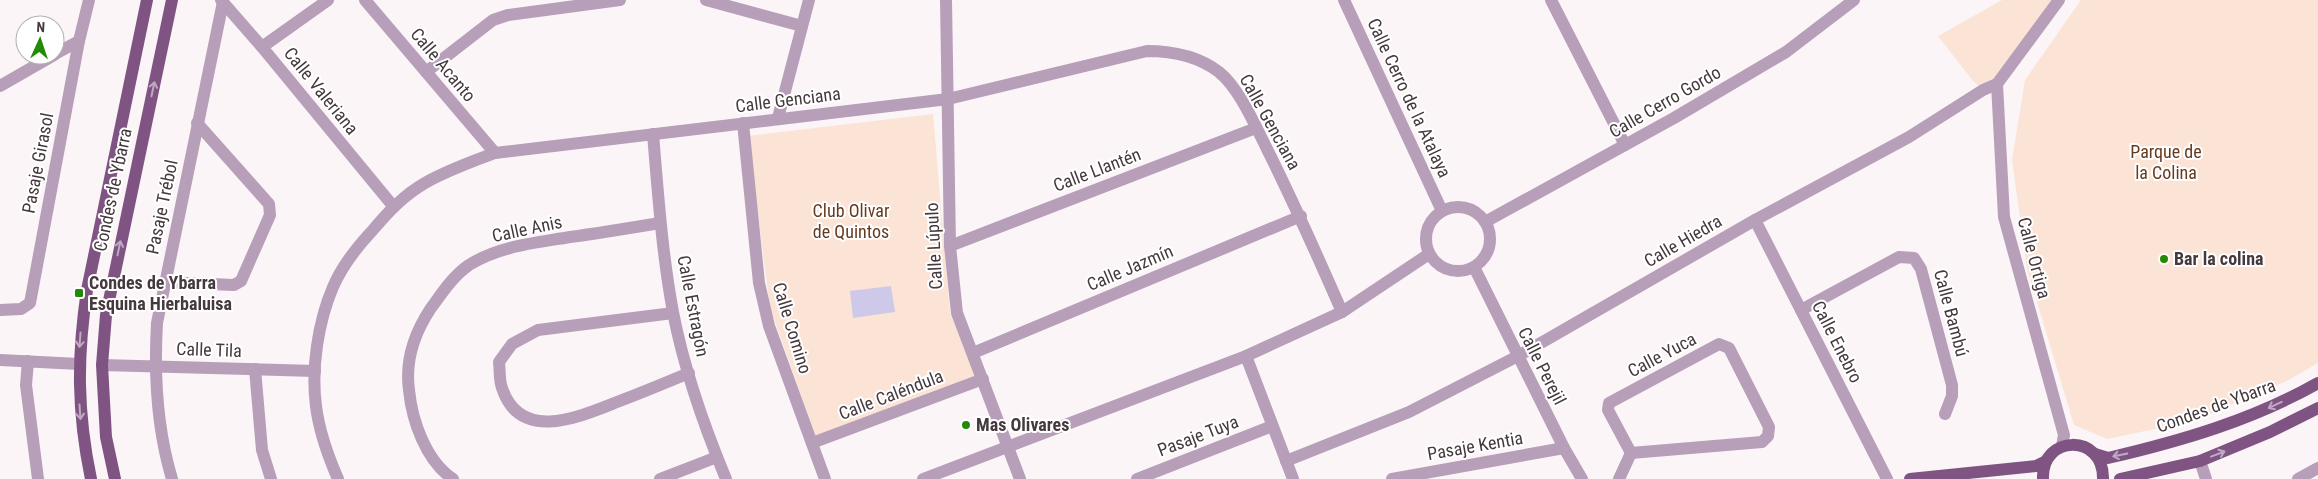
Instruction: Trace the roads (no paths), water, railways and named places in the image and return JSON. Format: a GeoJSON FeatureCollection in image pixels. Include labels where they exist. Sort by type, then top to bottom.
{"type":"FeatureCollection","features":[{"type":"Feature","properties":{"kind":"main road","name":"Condes de Ybarra"},"geometry":{"type":"LineString","coordinates":[[91,479],[82,439],[79,364],[87,290],[147,0]]}},
{"type":"Feature","properties":{"kind":"main road","name":"Condes de Ybarra"},"geometry":{"type":"LineString","coordinates":[[116,479],[106,437],[102,365],[106,315],[117,254],[172,0]]}},
{"type":"Feature","properties":{"kind":"main road","name":"Condes de Ybarra"},"geometry":{"type":"LineString","coordinates":[[2095,454],[2108,458],[2194,436],[2254,414],[2318,383]]}},
{"type":"Feature","properties":{"kind":"main road"},"geometry":{"type":"LineString","coordinates":[[2120,479],[2200,460],[2270,432],[2318,408]]}},
{"type":"Feature","properties":{"kind":"main road"},"geometry":{"type":"LineString","coordinates":[[2043,479],[2043,469],[2046,460],[2050,454],[2066,442],[2081,446],[2095,454],[2103,469],[2103,479]]}},
{"type":"Feature","properties":{"kind":"main road"},"geometry":{"type":"LineString","coordinates":[[1910,479],[2036,466],[2046,460]]}},
{"type":"Feature","properties":{"kind":"street","name":"Pasaje Girasol"},"geometry":{"type":"LineString","coordinates":[[0,310],[21,309],[30,302],[79,41],[89,0]]}},
{"type":"Feature","properties":{"kind":"street"},"geometry":{"type":"LineString","coordinates":[[262,47],[328,0]]}},
{"type":"Feature","properties":{"kind":"street","name":"Calle Acanto"},"geometry":{"type":"LineString","coordinates":[[365,0],[495,153]]}},
{"type":"Feature","properties":{"kind":"street"},"geometry":{"type":"LineString","coordinates":[[426,72],[493,20],[508,15],[620,0]]}},
{"type":"Feature","properties":{"kind":"street"},"geometry":{"type":"LineString","coordinates":[[706,0],[802,26]]}},
{"type":"Feature","properties":{"kind":"street"},"geometry":{"type":"LineString","coordinates":[[778,118],[809,0]]}},
{"type":"Feature","properties":{"kind":"street","name":"Calle Lúpulo"},"geometry":{"type":"LineString","coordinates":[[946,0],[950,246],[957,313],[1020,479]]}},
{"type":"Feature","properties":{"kind":"street","name":"Calle Cerro de la Atalaya"},"geometry":{"type":"LineString","coordinates":[[1344,0],[1442,211]]}},
{"type":"Feature","properties":{"kind":"street"},"geometry":{"type":"LineString","coordinates":[[1551,0],[1625,145]]}},
{"type":"Feature","properties":{"kind":"street","name":"Calle Cerro Gordo"},"geometry":{"type":"LineString","coordinates":[[1485,222],[1674,118],[1786,52],[1854,0]]}},
{"type":"Feature","properties":{"kind":"street","name":"Calle Hiedra"},"geometry":{"type":"LineString","coordinates":[[1286,460],[1409,412],[1518,356],[1756,220],[1909,138],[1984,90],[1997,84],[2059,0]]}},
{"type":"Feature","properties":{"kind":"street","name":"Calle Valeriana"},"geometry":{"type":"LineString","coordinates":[[222,1],[393,206]]}},
{"type":"Feature","properties":{"kind":"street","name":"Pasaje Trébol"},"geometry":{"type":"LineString","coordinates":[[172,479],[162,437],[154,365],[157,323],[222,1]]}},
{"type":"Feature","properties":{"kind":"street"},"geometry":{"type":"LineString","coordinates":[[65,49],[79,41]]}},
{"type":"Feature","properties":{"kind":"street","name":"Calle Genciana"},"geometry":{"type":"LineString","coordinates":[[338,479],[324,442],[316,406],[315,371],[319,335],[333,286],[354,251],[393,206],[425,183],[463,164],[495,153],[948,99],[1147,51],[1168,51],[1206,63],[1220,72],[1232,86],[1256,128],[1301,216],[1342,312]]}},
{"type":"Feature","properties":{"kind":"street"},"geometry":{"type":"LineString","coordinates":[[0,86],[37,65]]}},
{"type":"Feature","properties":{"kind":"street","name":"Calle Ortiga"},"geometry":{"type":"LineString","coordinates":[[1997,84],[2004,217],[2066,442]]}},
{"type":"Feature","properties":{"kind":"street"},"geometry":{"type":"LineString","coordinates":[[164,282],[234,285],[241,281],[270,215],[269,204],[197,123]]}},
{"type":"Feature","properties":{"kind":"street","name":"Calle Comino"},"geometry":{"type":"LineString","coordinates":[[743,123],[759,283],[769,326],[825,479]]}},
{"type":"Feature","properties":{"kind":"street","name":"Calle Llantén"},"geometry":{"type":"LineString","coordinates":[[950,246],[1256,128]]}},
{"type":"Feature","properties":{"kind":"street","name":"Calle Estragón"},"geometry":{"type":"LineString","coordinates":[[653,134],[660,223],[673,312],[688,374],[726,479]]}},
{"type":"Feature","properties":{"kind":"street"},"geometry":{"type":"LineString","coordinates":[[1452,208],[1470,210],[1485,222],[1489,236],[1487,252],[1474,267],[1454,271],[1440,265],[1429,254],[1426,234],[1434,217],[1442,211],[1452,208]]}},
{"type":"Feature","properties":{"kind":"street","name":"Calle Jazmín"},"geometry":{"type":"LineString","coordinates":[[973,353],[1301,216]]}},
{"type":"Feature","properties":{"kind":"street","name":"Calle Enebro"},"geometry":{"type":"LineString","coordinates":[[1756,220],[1886,479]]}},
{"type":"Feature","properties":{"kind":"street","name":"Calle Anis"},"geometry":{"type":"LineString","coordinates":[[446,477],[418,434],[411,406],[407,377],[412,345],[424,318],[446,286],[468,266],[493,252],[521,245],[660,223]]}},
{"type":"Feature","properties":{"kind":"street"},"geometry":{"type":"LineString","coordinates":[[923,479],[1246,356],[1342,312],[1429,254]]}},
{"type":"Feature","properties":{"kind":"street","name":"Calle Bambú"},"geometry":{"type":"LineString","coordinates":[[1801,310],[1899,257],[1914,258],[1921,269],[1952,384],[1952,396],[1945,414]]}},
{"type":"Feature","properties":{"kind":"street","name":"Calle Perejil"},"geometry":{"type":"LineString","coordinates":[[1474,267],[1564,448],[1582,479]]}},
{"type":"Feature","properties":{"kind":"street"},"geometry":{"type":"LineString","coordinates":[[673,312],[538,330],[512,344],[499,362],[501,386],[507,401],[524,417],[542,423],[565,421],[592,412],[688,374]]}},
{"type":"Feature","properties":{"kind":"street","name":"Calle Yuca"},"geometry":{"type":"LineString","coordinates":[[1719,344],[1729,348],[1769,427],[1768,436],[1762,442],[1631,453],[1608,410],[1609,403],[1719,344]]}},
{"type":"Feature","properties":{"kind":"street"},"geometry":{"type":"LineString","coordinates":[[1246,356],[1293,479]]}},
{"type":"Feature","properties":{"kind":"street"},"geometry":{"type":"LineString","coordinates":[[0,360],[79,364]]}},
{"type":"Feature","properties":{"kind":"street"},"geometry":{"type":"LineString","coordinates":[[28,361],[26,385],[38,479]]}},
{"type":"Feature","properties":{"kind":"street","name":"Calle Tila"},"geometry":{"type":"LineString","coordinates":[[102,365],[315,371]]}},
{"type":"Feature","properties":{"kind":"street"},"geometry":{"type":"LineString","coordinates":[[255,369],[262,450],[271,479]]}},
{"type":"Feature","properties":{"kind":"street","name":"Calle Caléndula"},"geometry":{"type":"LineString","coordinates":[[812,443],[983,379]]}},
{"type":"Feature","properties":{"kind":"street","name":"Pasaje Tuya"},"geometry":{"type":"LineString","coordinates":[[1137,479],[1272,426]]}},
{"type":"Feature","properties":{"kind":"street","name":"Pasaje Kentia"},"geometry":{"type":"LineString","coordinates":[[1392,479],[1564,448]]}},
{"type":"Feature","properties":{"kind":"street"},"geometry":{"type":"LineString","coordinates":[[1619,479],[1631,453]]}},
{"type":"Feature","properties":{"kind":"street"},"geometry":{"type":"LineString","coordinates":[[660,479],[717,457]]}},
{"type":"Feature","properties":{"kind":"street"},"geometry":{"type":"LineString","coordinates":[[2200,460],[2206,479]]}},
{"type":"Feature","properties":{"kind":"street"},"geometry":{"type":"LineString","coordinates":[[2298,479],[2318,468]]}},
{"type":"Feature","properties":{"kind":"place","name":"Bar la colina"},"geometry":{"type":"Point","coordinates":[2164,259]}},
{"type":"Feature","properties":{"kind":"place","name":"Condes de Ybarra Esquina Hierbaluisa"},"geometry":{"type":"Point","coordinates":[79,293]}},
{"type":"Feature","properties":{"kind":"place","name":"Mas Olivares"},"geometry":{"type":"Point","coordinates":[966,425]}},
{"type":"Feature","properties":{"kind":"park label","name":"Parque de la Colina"},"geometry":{"type":"Point","coordinates":[2166,162]}},
{"type":"Feature","properties":{"kind":"park label","name":"Club Olivar de Quintos"},"geometry":{"type":"Point","coordinates":[851,221]}}]}
